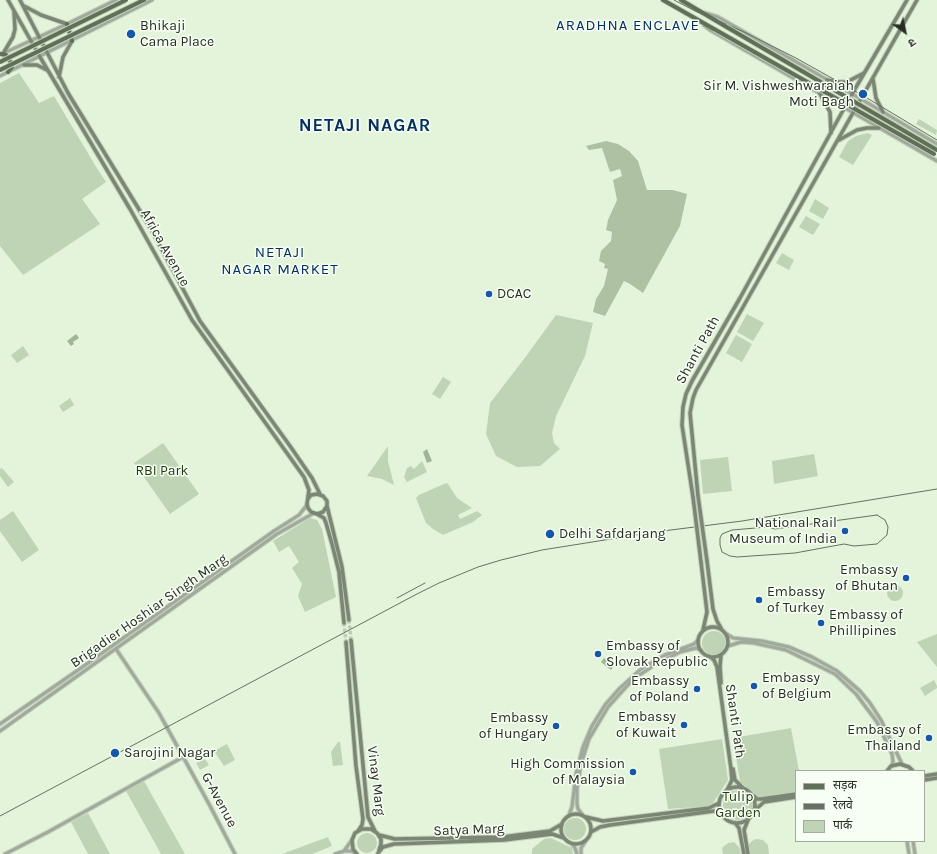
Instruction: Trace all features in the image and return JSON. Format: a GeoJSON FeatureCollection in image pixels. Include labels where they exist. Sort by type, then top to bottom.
{"type":"FeatureCollection","features":[{"type":"Feature","properties":{"kind":"main road","name":"Africa Avenue"},"geometry":{"type":"LineString","coordinates":[[8,0],[130,209],[192,320],[304,477],[309,490],[308,500]]}},
{"type":"Feature","properties":{"kind":"main road"},"geometry":{"type":"LineString","coordinates":[[20,0],[38,37]]}},
{"type":"Feature","properties":{"kind":"main road"},"geometry":{"type":"LineString","coordinates":[[0,62],[126,0]]}},
{"type":"Feature","properties":{"kind":"main road"},"geometry":{"type":"LineString","coordinates":[[0,70],[144,0]]}},
{"type":"Feature","properties":{"kind":"main road"},"geometry":{"type":"LineString","coordinates":[[663,0],[936,155]]}},
{"type":"Feature","properties":{"kind":"main road"},"geometry":{"type":"LineString","coordinates":[[682,0],[937,150]]}},
{"type":"Feature","properties":{"kind":"main road","name":"Shanti Path"},"geometry":{"type":"LineString","coordinates":[[703,631],[707,612],[682,425],[683,407],[686,394],[831,135],[852,94],[907,0]]}},
{"type":"Feature","properties":{"kind":"main road","name":"Shanti Path"},"geometry":{"type":"LineString","coordinates":[[721,629],[713,609],[698,496],[690,423],[692,398],[712,360],[917,0]]}},
{"type":"Feature","properties":{"kind":"main road"},"geometry":{"type":"LineString","coordinates":[[23,5],[41,15],[67,24],[72,41],[63,57],[59,77]]}},
{"type":"Feature","properties":{"kind":"main road"},"geometry":{"type":"LineString","coordinates":[[8,72],[12,67],[10,59],[6,55],[2,54],[13,37],[15,29],[14,12]]}},
{"type":"Feature","properties":{"kind":"main road","name":"Africa Avenue"},"geometry":{"type":"LineString","coordinates":[[38,37],[78,110],[151,229],[200,321],[290,446],[312,478],[320,494]]}},
{"type":"Feature","properties":{"kind":"main road"},"geometry":{"type":"LineString","coordinates":[[24,65],[37,66],[48,70]]}},
{"type":"Feature","properties":{"kind":"main road"},"geometry":{"type":"LineString","coordinates":[[826,79],[838,82],[847,82],[865,73]]}},
{"type":"Feature","properties":{"kind":"main road"},"geometry":{"type":"LineString","coordinates":[[873,78],[876,98],[883,112]]}},
{"type":"Feature","properties":{"kind":"main road"},"geometry":{"type":"LineString","coordinates":[[818,93],[830,112],[831,135]]}},
{"type":"Feature","properties":{"kind":"main road"},"geometry":{"type":"LineString","coordinates":[[837,141],[857,130],[879,128]]}},
{"type":"Feature","properties":{"kind":"main road"},"geometry":{"type":"LineString","coordinates":[[344,623],[339,572],[332,544],[324,518],[310,510],[307,505],[308,500],[312,495],[320,494],[325,498],[342,567],[349,620]]}},
{"type":"Feature","properties":{"kind":"main road"},"geometry":{"type":"LineString","coordinates":[[315,513],[323,512],[327,506]]}},
{"type":"Feature","properties":{"kind":"main road"},"geometry":{"type":"LineString","coordinates":[[710,627],[716,627],[721,629],[726,634],[728,646],[721,655],[709,656],[701,650],[698,645],[698,640],[703,631],[710,627]]}},
{"type":"Feature","properties":{"kind":"main road","name":"Vinay Marg"},"geometry":{"type":"LineString","coordinates":[[351,640],[368,817],[375,831]]}},
{"type":"Feature","properties":{"kind":"main road","name":"Vinay Marg"},"geometry":{"type":"LineString","coordinates":[[346,642],[353,734],[363,819],[362,825],[358,831]]}},
{"type":"Feature","properties":{"kind":"main road","name":"Shanti Path"},"geometry":{"type":"LineString","coordinates":[[721,655],[720,666],[723,698],[734,776],[736,782],[743,788]]}},
{"type":"Feature","properties":{"kind":"main road","name":"Shanti Path"},"geometry":{"type":"LineString","coordinates":[[709,656],[714,660],[717,667],[731,769],[732,780],[727,790]]}},
{"type":"Feature","properties":{"kind":"main road"},"geometry":{"type":"LineString","coordinates":[[888,770],[892,766],[902,764],[912,770]]}},
{"type":"Feature","properties":{"kind":"main road"},"geometry":{"type":"LineString","coordinates":[[925,776],[937,774]]}},
{"type":"Feature","properties":{"kind":"main road"},"geometry":{"type":"LineString","coordinates":[[925,780],[937,778]]}},
{"type":"Feature","properties":{"kind":"main road"},"geometry":{"type":"LineString","coordinates":[[722,815],[719,803],[722,794],[735,787],[743,788],[757,799],[795,794]]}},
{"type":"Feature","properties":{"kind":"main road"},"geometry":{"type":"LineString","coordinates":[[752,794],[755,802],[754,811]]}},
{"type":"Feature","properties":{"kind":"main road"},"geometry":{"type":"LineString","coordinates":[[748,854],[744,830],[748,819],[754,811],[764,802],[795,798]]}},
{"type":"Feature","properties":{"kind":"main road"},"geometry":{"type":"LineString","coordinates":[[586,817],[603,821],[709,808],[719,803]]}},
{"type":"Feature","properties":{"kind":"main road"},"geometry":{"type":"LineString","coordinates":[[591,832],[610,825],[714,811],[734,823],[739,828],[744,854]]}},
{"type":"Feature","properties":{"kind":"main road"},"geometry":{"type":"LineString","coordinates":[[582,814],[591,825],[590,836],[585,842],[572,844],[564,838],[561,833],[564,819],[569,815],[582,814]]}},
{"type":"Feature","properties":{"kind":"main road"},"geometry":{"type":"LineString","coordinates":[[734,823],[742,822],[748,819]]}},
{"type":"Feature","properties":{"kind":"main road","name":"Satya Marg"},"geometry":{"type":"LineString","coordinates":[[379,835],[395,839],[502,837],[550,831],[562,824]]}},
{"type":"Feature","properties":{"kind":"main road"},"geometry":{"type":"LineString","coordinates":[[357,853],[353,849],[353,837],[358,831],[367,828],[375,831],[379,835],[381,844],[377,853]]}},
{"type":"Feature","properties":{"kind":"main road","name":"Satya Marg"},"geometry":{"type":"LineString","coordinates":[[377,853],[383,847],[394,844],[504,840],[552,834],[564,838]]}},
{"type":"Feature","properties":{"kind":"street"},"geometry":{"type":"LineString","coordinates":[[2,54],[116,0]]}},
{"type":"Feature","properties":{"kind":"street"},"geometry":{"type":"LineString","coordinates":[[0,76],[47,54],[152,0]]}},
{"type":"Feature","properties":{"kind":"street"},"geometry":{"type":"LineString","coordinates":[[701,12],[718,17],[937,144]]}},
{"type":"Feature","properties":{"kind":"street"},"geometry":{"type":"LineString","coordinates":[[696,19],[710,30],[937,162]]}},
{"type":"Feature","properties":{"kind":"street"},"geometry":{"type":"LineString","coordinates":[[790,58],[792,54]]}},
{"type":"Feature","properties":{"kind":"street"},"geometry":{"type":"LineString","coordinates":[[818,93],[826,79]]}},
{"type":"Feature","properties":{"kind":"street"},"geometry":{"type":"LineString","coordinates":[[889,133],[886,129],[886,123],[891,120],[897,121]]}},
{"type":"Feature","properties":{"kind":"street","name":"Brigadier Hoshiar Singh Marg"},"geometry":{"type":"LineString","coordinates":[[0,724],[274,531],[299,515],[307,505]]}},
{"type":"Feature","properties":{"kind":"street","name":"Brigadier Hoshiar Singh Marg"},"geometry":{"type":"LineString","coordinates":[[0,731],[277,534],[315,513]]}},
{"type":"Feature","properties":{"kind":"street"},"geometry":{"type":"LineString","coordinates":[[726,634],[736,639],[762,641],[788,647],[812,657],[837,671],[860,691],[870,703],[881,720],[902,764]]}},
{"type":"Feature","properties":{"kind":"street"},"geometry":{"type":"LineString","coordinates":[[569,815],[572,807],[576,774],[581,754],[592,726],[605,705],[620,688],[641,669],[665,655],[694,644],[698,640]]}},
{"type":"Feature","properties":{"kind":"street"},"geometry":{"type":"LineString","coordinates":[[728,646],[741,642],[754,643],[786,650],[835,674],[856,694],[877,722],[892,754],[892,766]]}},
{"type":"Feature","properties":{"kind":"street"},"geometry":{"type":"LineString","coordinates":[[582,814],[576,804],[581,764],[589,739],[608,707],[630,682],[656,664],[680,652],[696,648],[701,650]]}},
{"type":"Feature","properties":{"kind":"street","name":"G-Avenue"},"geometry":{"type":"LineString","coordinates":[[116,649],[159,713],[235,854]]}},
{"type":"Feature","properties":{"kind":"street"},"geometry":{"type":"LineString","coordinates":[[5,854],[48,832],[183,757]]}},
{"type":"Feature","properties":{"kind":"street"},"geometry":{"type":"LineString","coordinates":[[344,851],[352,840]]}},
{"type":"Feature","properties":{"kind":"street"},"geometry":{"type":"LineString","coordinates":[[581,854],[581,848],[585,842]]}},
{"type":"Feature","properties":{"kind":"street"},"geometry":{"type":"LineString","coordinates":[[907,842],[909,854]]}},
{"type":"Feature","properties":{"kind":"street"},"geometry":{"type":"LineString","coordinates":[[913,842],[915,854]]}},
{"type":"Feature","properties":{"kind":"street"},"geometry":{"type":"LineString","coordinates":[[572,844],[577,854]]}},
{"type":"Feature","properties":{"kind":"street"},"geometry":{"type":"LineString","coordinates":[[335,854],[344,851],[357,853]]}},
{"type":"Feature","properties":{"kind":"green space"},"geometry":{"type":"Polygon","coordinates":[[[19,73],[39,103],[54,96],[106,182],[82,199],[100,224],[23,275],[0,246],[0,83],[19,73]]]}},
{"type":"Feature","properties":{"kind":"green space"},"geometry":{"type":"Polygon","coordinates":[[[919,119],[937,130],[936,135],[916,124],[919,119]]]}},
{"type":"Feature","properties":{"kind":"green space"},"geometry":{"type":"Polygon","coordinates":[[[868,133],[872,135],[853,165],[839,157],[848,141],[856,136],[868,133]]]}},
{"type":"Feature","properties":{"kind":"green space"},"geometry":{"type":"Polygon","coordinates":[[[815,199],[829,208],[823,219],[809,211],[815,199]]]}},
{"type":"Feature","properties":{"kind":"green space"},"geometry":{"type":"Polygon","coordinates":[[[806,216],[820,224],[813,235],[799,227],[806,216]]]}},
{"type":"Feature","properties":{"kind":"green space"},"geometry":{"type":"Polygon","coordinates":[[[782,253],[794,260],[789,270],[776,263],[782,253]]]}},
{"type":"Feature","properties":{"kind":"green space"},"geometry":{"type":"Polygon","coordinates":[[[747,314],[764,323],[753,341],[737,332],[747,314]]]}},
{"type":"Feature","properties":{"kind":"green space"},"geometry":{"type":"Polygon","coordinates":[[[556,315],[593,323],[585,356],[556,416],[552,433],[554,443],[560,449],[540,466],[517,467],[496,456],[486,434],[490,403],[556,315]]]}},
{"type":"Feature","properties":{"kind":"green space"},"geometry":{"type":"Polygon","coordinates":[[[736,335],[752,344],[742,362],[726,353],[736,335]]]}},
{"type":"Feature","properties":{"kind":"green space"},"geometry":{"type":"Polygon","coordinates":[[[23,346],[29,355],[17,363],[11,355],[23,346]]]}},
{"type":"Feature","properties":{"kind":"green space"},"geometry":{"type":"Polygon","coordinates":[[[443,377],[451,382],[440,399],[432,394],[443,377]]]}},
{"type":"Feature","properties":{"kind":"green space"},"geometry":{"type":"Polygon","coordinates":[[[70,398],[74,405],[63,412],[59,406],[70,398]]]}},
{"type":"Feature","properties":{"kind":"green space","name":"RBI Park"},"geometry":{"type":"Polygon","coordinates":[[[163,443],[199,494],[170,514],[134,463],[163,443]]]}},
{"type":"Feature","properties":{"kind":"green space"},"geometry":{"type":"Polygon","coordinates":[[[388,446],[388,461],[394,485],[382,479],[367,476],[388,446]]]}},
{"type":"Feature","properties":{"kind":"green space"},"geometry":{"type":"Polygon","coordinates":[[[814,454],[818,476],[774,484],[772,461],[814,454]]]}},
{"type":"Feature","properties":{"kind":"green space"},"geometry":{"type":"Polygon","coordinates":[[[728,457],[732,491],[703,494],[700,460],[728,457]]]}},
{"type":"Feature","properties":{"kind":"green space"},"geometry":{"type":"Polygon","coordinates":[[[422,461],[427,472],[407,482],[404,477],[407,468],[411,466],[414,469],[422,461]]]}},
{"type":"Feature","properties":{"kind":"green space"},"geometry":{"type":"Polygon","coordinates":[[[2,468],[14,482],[8,487],[0,476],[0,469],[2,468]]]}},
{"type":"Feature","properties":{"kind":"green space"},"geometry":{"type":"Polygon","coordinates":[[[446,483],[457,498],[472,508],[458,515],[460,519],[477,511],[482,515],[473,522],[443,535],[426,523],[416,498],[419,495],[446,483]]]}},
{"type":"Feature","properties":{"kind":"green space"},"geometry":{"type":"Polygon","coordinates":[[[13,511],[39,550],[22,562],[0,531],[0,520],[13,511]]]}},
{"type":"Feature","properties":{"kind":"green space"},"geometry":{"type":"Polygon","coordinates":[[[310,518],[317,520],[322,529],[336,597],[305,612],[298,596],[302,584],[292,568],[299,562],[289,546],[279,552],[273,541],[310,518]]]}},
{"type":"Feature","properties":{"kind":"green space"},"geometry":{"type":"Polygon","coordinates":[[[895,585],[901,587],[903,593],[901,599],[895,601],[889,599],[887,593],[889,587],[895,585]]]}},
{"type":"Feature","properties":{"kind":"green space"},"geometry":{"type":"Polygon","coordinates":[[[714,631],[722,635],[726,643],[722,651],[714,655],[706,651],[702,643],[706,635],[714,631]]]}},
{"type":"Feature","properties":{"kind":"green space"},"geometry":{"type":"Polygon","coordinates":[[[937,634],[937,667],[917,642],[937,634]]]}},
{"type":"Feature","properties":{"kind":"green space"},"geometry":{"type":"Polygon","coordinates":[[[934,680],[937,688],[925,696],[920,688],[934,680]]]}},
{"type":"Feature","properties":{"kind":"green space"},"geometry":{"type":"Polygon","coordinates":[[[791,728],[799,770],[795,770],[795,792],[760,798],[740,782],[733,738],[791,728]]]}},
{"type":"Feature","properties":{"kind":"green space"},"geometry":{"type":"Polygon","coordinates":[[[722,739],[728,780],[711,806],[668,809],[659,749],[722,739]]]}},
{"type":"Feature","properties":{"kind":"green space"},"geometry":{"type":"Polygon","coordinates":[[[338,742],[340,742],[343,765],[333,766],[331,752],[338,742]]]}},
{"type":"Feature","properties":{"kind":"green space"},"geometry":{"type":"Polygon","coordinates":[[[227,744],[235,760],[224,766],[214,751],[227,744]]]}},
{"type":"Feature","properties":{"kind":"green space"},"geometry":{"type":"Polygon","coordinates":[[[205,759],[209,765],[200,770],[196,763],[205,759]]]}},
{"type":"Feature","properties":{"kind":"green space"},"geometry":{"type":"Polygon","coordinates":[[[144,781],[185,854],[161,854],[126,791],[144,781]]]}},
{"type":"Feature","properties":{"kind":"green space","name":"Tulip Garden"},"geometry":{"type":"Polygon","coordinates":[[[738,790],[748,795],[753,805],[748,815],[738,820],[728,815],[723,805],[728,795],[738,790]]]}},
{"type":"Feature","properties":{"kind":"green space"},"geometry":{"type":"Polygon","coordinates":[[[88,813],[110,854],[88,854],[71,822],[88,813]]]}},
{"type":"Feature","properties":{"kind":"green space"},"geometry":{"type":"Polygon","coordinates":[[[575,818],[583,821],[586,829],[583,837],[575,840],[567,837],[564,829],[567,821],[575,818]]]}},
{"type":"Feature","properties":{"kind":"green space"},"geometry":{"type":"Polygon","coordinates":[[[363,833],[371,833],[377,839],[377,847],[371,853],[363,853],[357,847],[357,839],[363,833]]]}},
{"type":"Feature","properties":{"kind":"green space"},"geometry":{"type":"Polygon","coordinates":[[[328,837],[332,846],[312,854],[282,854],[328,837]]]}},
{"type":"Feature","properties":{"kind":"green space"},"geometry":{"type":"Polygon","coordinates":[[[551,838],[572,848],[573,854],[532,854],[532,849],[544,839],[551,838]]]}},
{"type":"Feature","properties":{"kind":"green space"},"geometry":{"type":"Polygon","coordinates":[[[756,839],[763,840],[768,845],[769,854],[750,854],[748,845],[756,839]]]}},
{"type":"Feature","properties":{"kind":"green space"},"geometry":{"type":"Polygon","coordinates":[[[734,842],[739,847],[741,854],[723,854],[722,848],[728,843],[734,842]]]}},
{"type":"Feature","properties":{"kind":"shaded area"},"geometry":{"type":"Polygon","coordinates":[[[606,141],[618,144],[629,151],[638,161],[647,190],[673,190],[687,194],[680,226],[643,293],[624,281],[605,316],[593,312],[596,299],[604,286],[608,269],[604,268],[605,264],[599,261],[601,251],[611,241],[612,232],[606,230],[608,220],[617,200],[613,180],[622,176],[620,169],[610,172],[602,148],[589,150],[586,146],[606,141]]]}},
{"type":"Feature","properties":{"kind":"shaded area"},"geometry":{"type":"Polygon","coordinates":[[[76,334],[79,338],[73,342],[74,344],[71,346],[67,341],[76,334]]]}},
{"type":"Feature","properties":{"kind":"shaded area"},"geometry":{"type":"Polygon","coordinates":[[[427,449],[432,461],[427,463],[423,452],[427,449]]]}},
{"type":"Feature","properties":{"kind":"shaded area"},"geometry":{"type":"Polygon","coordinates":[[[604,658],[614,665],[611,670],[601,662],[604,658]]]}},
{"type":"Feature","properties":{"kind":"tunnel"},"geometry":{"type":"LineString","coordinates":[[349,620],[351,640]]}},
{"type":"Feature","properties":{"kind":"tunnel"},"geometry":{"type":"LineString","coordinates":[[344,623],[346,642]]}},
{"type":"Feature","properties":{"kind":"railway"},"geometry":{"type":"LineString","coordinates":[[674,0],[796,58],[937,140]]}},
{"type":"Feature","properties":{"kind":"railway"},"geometry":{"type":"LineString","coordinates":[[0,816],[415,595],[439,583],[478,567],[542,550],[655,532],[742,521],[937,489]]}},
{"type":"Feature","properties":{"kind":"railway"},"geometry":{"type":"LineString","coordinates":[[877,515],[885,520],[888,527],[887,535],[877,544],[854,546],[844,544],[795,553],[737,557],[730,556],[722,552],[720,545],[720,538],[722,534],[732,530],[767,527],[775,529],[877,515]]}},
{"type":"Feature","properties":{"kind":"railway"},"geometry":{"type":"LineString","coordinates":[[397,598],[425,583]]}},
{"type":"Feature","properties":{"kind":"place","name":"Bhikaji Cama Place"},"geometry":{"type":"Point","coordinates":[131,34]}},
{"type":"Feature","properties":{"kind":"place","name":"Sir M. Vishweshwaraiah Moti Bagh"},"geometry":{"type":"Point","coordinates":[863,94]}},
{"type":"Feature","properties":{"kind":"place","name":"DCAC"},"geometry":{"type":"Point","coordinates":[489,294]}},
{"type":"Feature","properties":{"kind":"place","name":"National Rail Museum of India"},"geometry":{"type":"Point","coordinates":[845,531]}},
{"type":"Feature","properties":{"kind":"place","name":"Delhi Safdarjang"},"geometry":{"type":"Point","coordinates":[550,534]}},
{"type":"Feature","properties":{"kind":"place","name":"Embassy of Bhutan"},"geometry":{"type":"Point","coordinates":[906,578]}},
{"type":"Feature","properties":{"kind":"place","name":"Embassy of Turkey"},"geometry":{"type":"Point","coordinates":[759,600]}},
{"type":"Feature","properties":{"kind":"place","name":"Embassy of Phillipines"},"geometry":{"type":"Point","coordinates":[821,623]}},
{"type":"Feature","properties":{"kind":"place","name":"Embassy of Slovak Republic"},"geometry":{"type":"Point","coordinates":[598,654]}},
{"type":"Feature","properties":{"kind":"place","name":"Embassy of Belgium"},"geometry":{"type":"Point","coordinates":[754,686]}},
{"type":"Feature","properties":{"kind":"place","name":"Embassy of Poland"},"geometry":{"type":"Point","coordinates":[697,689]}},
{"type":"Feature","properties":{"kind":"place","name":"Embassy of Kuwait"},"geometry":{"type":"Point","coordinates":[684,725]}},
{"type":"Feature","properties":{"kind":"place","name":"Embassy of Hungary"},"geometry":{"type":"Point","coordinates":[556,726]}},
{"type":"Feature","properties":{"kind":"place","name":"Embassy of Thailand"},"geometry":{"type":"Point","coordinates":[929,738]}},
{"type":"Feature","properties":{"kind":"place","name":"Sarojini Nagar"},"geometry":{"type":"Point","coordinates":[115,753]}},
{"type":"Feature","properties":{"kind":"place","name":"High Commission of Malaysia"},"geometry":{"type":"Point","coordinates":[633,772]}},
{"type":"Feature","properties":{"kind":"district","name":"ARADHNA ENCLAVE"},"geometry":{"type":"Point","coordinates":[628,26]}},
{"type":"Feature","properties":{"kind":"district","name":"NETAJI NAGAR"},"geometry":{"type":"Point","coordinates":[365,126]}},
{"type":"Feature","properties":{"kind":"district","name":"NETAJI NAGAR MARKET"},"geometry":{"type":"Point","coordinates":[280,262]}}]}
